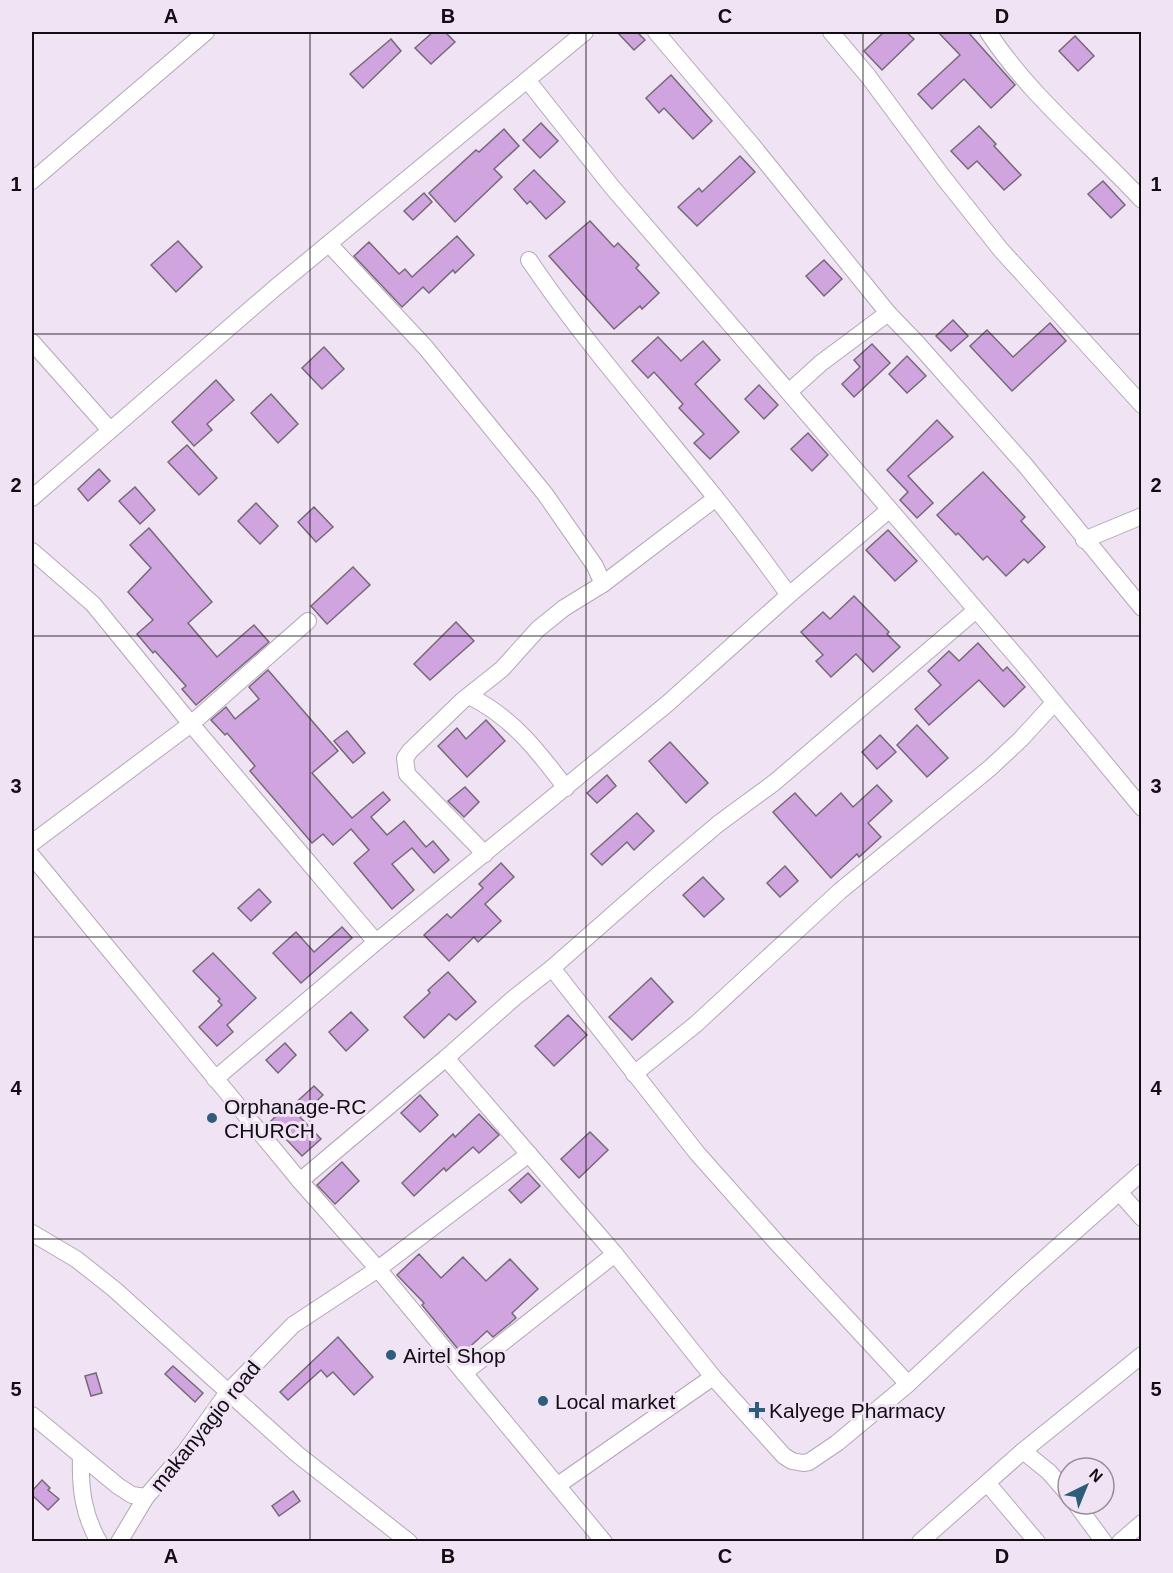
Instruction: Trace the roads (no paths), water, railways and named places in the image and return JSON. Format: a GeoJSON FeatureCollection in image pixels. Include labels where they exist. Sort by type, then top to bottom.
{"type":"FeatureCollection","features":[{"type":"Feature","properties":{"kind":"street"},"geometry":{"type":"LineString","coordinates":[[32,181],[206,32]]}},
{"type":"Feature","properties":{"kind":"street"},"geometry":{"type":"LineString","coordinates":[[32,498],[329,244],[585,32]]}},
{"type":"Feature","properties":{"kind":"street"},"geometry":{"type":"LineString","coordinates":[[656,32],[752,145],[888,313],[992,426],[1084,540],[1141,605]]}},
{"type":"Feature","properties":{"kind":"street"},"geometry":{"type":"LineString","coordinates":[[831,32],[868,76],[1001,250],[1142,405]]}},
{"type":"Feature","properties":{"kind":"street"},"geometry":{"type":"LineString","coordinates":[[988,32],[1020,73],[1142,200]]}},
{"type":"Feature","properties":{"kind":"street"},"geometry":{"type":"LineString","coordinates":[[528,81],[612,187],[790,391],[1142,808]]}},
{"type":"Feature","properties":{"kind":"street"},"geometry":{"type":"LineString","coordinates":[[329,244],[426,348],[545,494],[595,566],[603,584]]}},
{"type":"Feature","properties":{"kind":"street"},"geometry":{"type":"LineString","coordinates":[[529,260],[549,290],[716,498],[789,595]]}},
{"type":"Feature","properties":{"kind":"street"},"geometry":{"type":"LineString","coordinates":[[790,391],[821,363],[888,313]]}},
{"type":"Feature","properties":{"kind":"street"},"geometry":{"type":"LineString","coordinates":[[32,342],[110,430]]}},
{"type":"Feature","properties":{"kind":"street"},"geometry":{"type":"LineString","coordinates":[[485,854],[407,774],[405,758],[502,669],[538,629],[564,608],[603,584],[716,498]]}},
{"type":"Feature","properties":{"kind":"street"},"geometry":{"type":"LineString","coordinates":[[215,1079],[376,942],[667,704],[789,595],[890,510]]}},
{"type":"Feature","properties":{"kind":"street"},"geometry":{"type":"LineString","coordinates":[[1084,540],[1142,516]]}},
{"type":"Feature","properties":{"kind":"street"},"geometry":{"type":"LineString","coordinates":[[32,551],[93,604],[191,724],[376,942]]}},
{"type":"Feature","properties":{"kind":"street"},"geometry":{"type":"LineString","coordinates":[[300,1181],[552,968],[667,867],[775,782],[976,610]]}},
{"type":"Feature","properties":{"kind":"street"},"geometry":{"type":"LineString","coordinates":[[32,843],[191,724],[308,621]]}},
{"type":"Feature","properties":{"kind":"street"},"geometry":{"type":"LineString","coordinates":[[470,696],[487,704],[509,720],[536,749],[566,788]]}},
{"type":"Feature","properties":{"kind":"street"},"geometry":{"type":"LineString","coordinates":[[634,1074],[696,1024],[840,891],[990,768],[1054,703]]}},
{"type":"Feature","properties":{"kind":"street"},"geometry":{"type":"LineString","coordinates":[[32,856],[300,1181],[378,1269],[604,1542]]}},
{"type":"Feature","properties":{"kind":"street"},"geometry":{"type":"LineString","coordinates":[[552,968],[696,1152],[908,1384]]}},
{"type":"Feature","properties":{"kind":"street"},"geometry":{"type":"LineString","coordinates":[[446,1058],[615,1254],[713,1377],[784,1456],[798,1464],[809,1462],[837,1443],[908,1384],[1142,1172]]}},
{"type":"Feature","properties":{"kind":"street","name":"makanyagio road"},"geometry":{"type":"LineString","coordinates":[[119,1542],[146,1497],[185,1452],[228,1392],[293,1325],[378,1269],[529,1154]]}},
{"type":"Feature","properties":{"kind":"street"},"geometry":{"type":"LineString","coordinates":[[1120,1192],[1142,1218]]}},
{"type":"Feature","properties":{"kind":"street"},"geometry":{"type":"LineString","coordinates":[[32,1233],[76,1259],[114,1289],[317,1470],[409,1542]]}},
{"type":"Feature","properties":{"kind":"street"},"geometry":{"type":"LineString","coordinates":[[464,1373],[615,1254]]}},
{"type":"Feature","properties":{"kind":"street"},"geometry":{"type":"LineString","coordinates":[[920,1542],[1023,1451],[1142,1355]]}},
{"type":"Feature","properties":{"kind":"street"},"geometry":{"type":"LineString","coordinates":[[558,1485],[713,1377]]}},
{"type":"Feature","properties":{"kind":"street","name":"makanyagio road"},"geometry":{"type":"LineString","coordinates":[[32,1415],[81,1457],[132,1495],[146,1497]]}},
{"type":"Feature","properties":{"kind":"street"},"geometry":{"type":"LineString","coordinates":[[1023,1451],[1056,1480]]}},
{"type":"Feature","properties":{"kind":"street"},"geometry":{"type":"LineString","coordinates":[[81,1457],[80,1487],[83,1504],[99,1542]]}},
{"type":"Feature","properties":{"kind":"street"},"geometry":{"type":"LineString","coordinates":[[988,1484],[1037,1542]]}},
{"type":"Feature","properties":{"kind":"street"},"geometry":{"type":"LineString","coordinates":[[1085,1516],[1104,1542]]}},
{"type":"Feature","properties":{"kind":"street"},"geometry":{"type":"LineString","coordinates":[[1120,1542],[1142,1523]]}},
{"type":"Feature","properties":{"kind":"place","name":"Orphanage-RC CHURCH"},"geometry":{"type":"Point","coordinates":[212,1118]}},
{"type":"Feature","properties":{"kind":"place","name":"Airtel Shop"},"geometry":{"type":"Point","coordinates":[391,1355]}},
{"type":"Feature","properties":{"kind":"place","name":"Local market"},"geometry":{"type":"Point","coordinates":[543,1401]}},
{"type":"Feature","properties":{"kind":"place","name":"Kalyege Pharmacy"},"geometry":{"type":"Point","coordinates":[757,1410]}}]}
